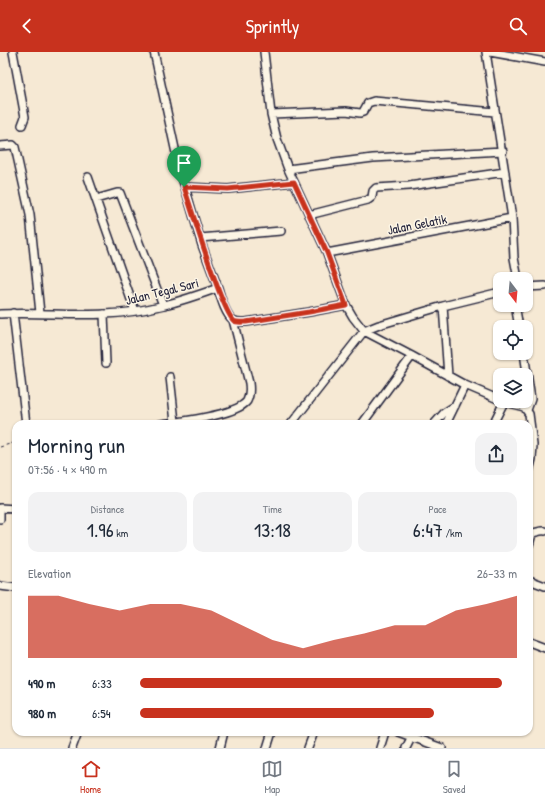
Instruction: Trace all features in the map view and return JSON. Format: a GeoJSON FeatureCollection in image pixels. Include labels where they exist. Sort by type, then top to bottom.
{"type":"FeatureCollection","features":[{"type":"Feature","properties":{"kind":"street"},"geometry":{"type":"LineString","coordinates":[[13,52],[25,117],[22,125]]}},
{"type":"Feature","properties":{"kind":"street"},"geometry":{"type":"LineString","coordinates":[[154,52],[184,187],[218,288]]}},
{"type":"Feature","properties":{"kind":"street"},"geometry":{"type":"LineString","coordinates":[[264,52],[271,114],[277,139],[288,169],[327,253],[346,305],[353,317],[364,331],[465,385],[493,397]]}},
{"type":"Feature","properties":{"kind":"street"},"geometry":{"type":"LineString","coordinates":[[486,52],[506,172],[517,272]]}},
{"type":"Feature","properties":{"kind":"street"},"geometry":{"type":"LineString","coordinates":[[490,52],[542,61],[540,52]]}},
{"type":"Feature","properties":{"kind":"street"},"geometry":{"type":"LineString","coordinates":[[271,114],[346,111],[360,113],[363,112],[368,103],[374,102],[495,112]]}},
{"type":"Feature","properties":{"kind":"street"},"geometry":{"type":"LineString","coordinates":[[0,146],[13,145],[15,147],[30,215],[40,313]]}},
{"type":"Feature","properties":{"kind":"street"},"geometry":{"type":"LineString","coordinates":[[288,169],[373,158],[502,151]]}},
{"type":"Feature","properties":{"kind":"street"},"geometry":{"type":"LineString","coordinates":[[309,215],[368,200],[372,197],[373,191],[376,188],[409,186],[506,172]]}},
{"type":"Feature","properties":{"kind":"street"},"geometry":{"type":"LineString","coordinates":[[88,177],[135,311]]}},
{"type":"Feature","properties":{"kind":"street"},"geometry":{"type":"LineString","coordinates":[[184,187],[228,189],[294,182]]}},
{"type":"Feature","properties":{"kind":"street"},"geometry":{"type":"LineString","coordinates":[[96,199],[117,192],[120,193],[163,305]]}},
{"type":"Feature","properties":{"kind":"street","name":"Jalan Gelatik"},"geometry":{"type":"LineString","coordinates":[[327,253],[512,218]]}},
{"type":"Feature","properties":{"kind":"street"},"geometry":{"type":"LineString","coordinates":[[200,238],[281,231]]}},
{"type":"Feature","properties":{"kind":"street"},"geometry":{"type":"LineString","coordinates":[[533,287],[545,286]]}},
{"type":"Feature","properties":{"kind":"street","name":"Jalan Tegal Sari"},"geometry":{"type":"LineString","coordinates":[[0,314],[104,314],[135,311],[163,305],[218,288],[226,310],[233,320],[249,383],[250,394],[241,407],[234,410],[185,420]]}},
{"type":"Feature","properties":{"kind":"street"},"geometry":{"type":"LineString","coordinates":[[294,420],[364,331],[379,325],[444,306],[493,294]]}},
{"type":"Feature","properties":{"kind":"street"},"geometry":{"type":"LineString","coordinates":[[233,320],[237,322],[246,322],[346,305]]}},
{"type":"Feature","properties":{"kind":"street"},"geometry":{"type":"LineString","coordinates":[[444,306],[448,376]]}},
{"type":"Feature","properties":{"kind":"street"},"geometry":{"type":"LineString","coordinates":[[13,313],[26,420]]}},
{"type":"Feature","properties":{"kind":"street"},"geometry":{"type":"LineString","coordinates":[[104,314],[106,362]]}},
{"type":"Feature","properties":{"kind":"street"},"geometry":{"type":"LineString","coordinates":[[365,420],[412,356]]}},
{"type":"Feature","properties":{"kind":"street"},"geometry":{"type":"LineString","coordinates":[[525,360],[531,399],[527,410]]}},
{"type":"Feature","properties":{"kind":"street"},"geometry":{"type":"LineString","coordinates":[[170,377],[175,420]]}},
{"type":"Feature","properties":{"kind":"street"},"geometry":{"type":"LineString","coordinates":[[448,420],[465,385]]}},
{"type":"Feature","properties":{"kind":"street"},"geometry":{"type":"LineString","coordinates":[[438,420],[446,411],[455,406]]}},
{"type":"Feature","properties":{"kind":"street"},"geometry":{"type":"LineString","coordinates":[[495,420],[499,408]]}},
{"type":"Feature","properties":{"kind":"street"},"geometry":{"type":"LineString","coordinates":[[524,408],[529,414],[530,420]]}},
{"type":"Feature","properties":{"kind":"street"},"geometry":{"type":"LineString","coordinates":[[0,519],[0,508],[12,509]]}},
{"type":"Feature","properties":{"kind":"street"},"geometry":{"type":"LineString","coordinates":[[533,533],[545,531]]}},
{"type":"Feature","properties":{"kind":"street"},"geometry":{"type":"LineString","coordinates":[[533,582],[545,586]]}},
{"type":"Feature","properties":{"kind":"street"},"geometry":{"type":"LineString","coordinates":[[0,586],[12,588]]}},
{"type":"Feature","properties":{"kind":"street"},"geometry":{"type":"LineString","coordinates":[[533,644],[545,648]]}},
{"type":"Feature","properties":{"kind":"street"},"geometry":{"type":"LineString","coordinates":[[72,748],[76,736]]}},
{"type":"Feature","properties":{"kind":"street"},"geometry":{"type":"LineString","coordinates":[[220,748],[223,736]]}},
{"type":"Feature","properties":{"kind":"street"},"geometry":{"type":"LineString","coordinates":[[266,748],[270,736]]}},
{"type":"Feature","properties":{"kind":"street"},"geometry":{"type":"LineString","coordinates":[[308,748],[312,736]]}},
{"type":"Feature","properties":{"kind":"street"},"geometry":{"type":"LineString","coordinates":[[380,748],[384,736]]}},
{"type":"Feature","properties":{"kind":"street"},"geometry":{"type":"LineString","coordinates":[[406,748],[411,736]]}},
{"type":"Feature","properties":{"kind":"street"},"geometry":{"type":"LineString","coordinates":[[416,736],[442,748]]}},
{"type":"Feature","properties":{"kind":"path"},"geometry":{"type":"LineString","coordinates":[[0,447],[12,443]]}},
{"type":"Feature","properties":{"kind":"route"},"geometry":{"type":"LineString","coordinates":[[294,182],[327,253],[346,305],[246,322],[237,322],[233,320],[226,310],[202,245],[184,187],[228,189],[294,182]]}}]}
